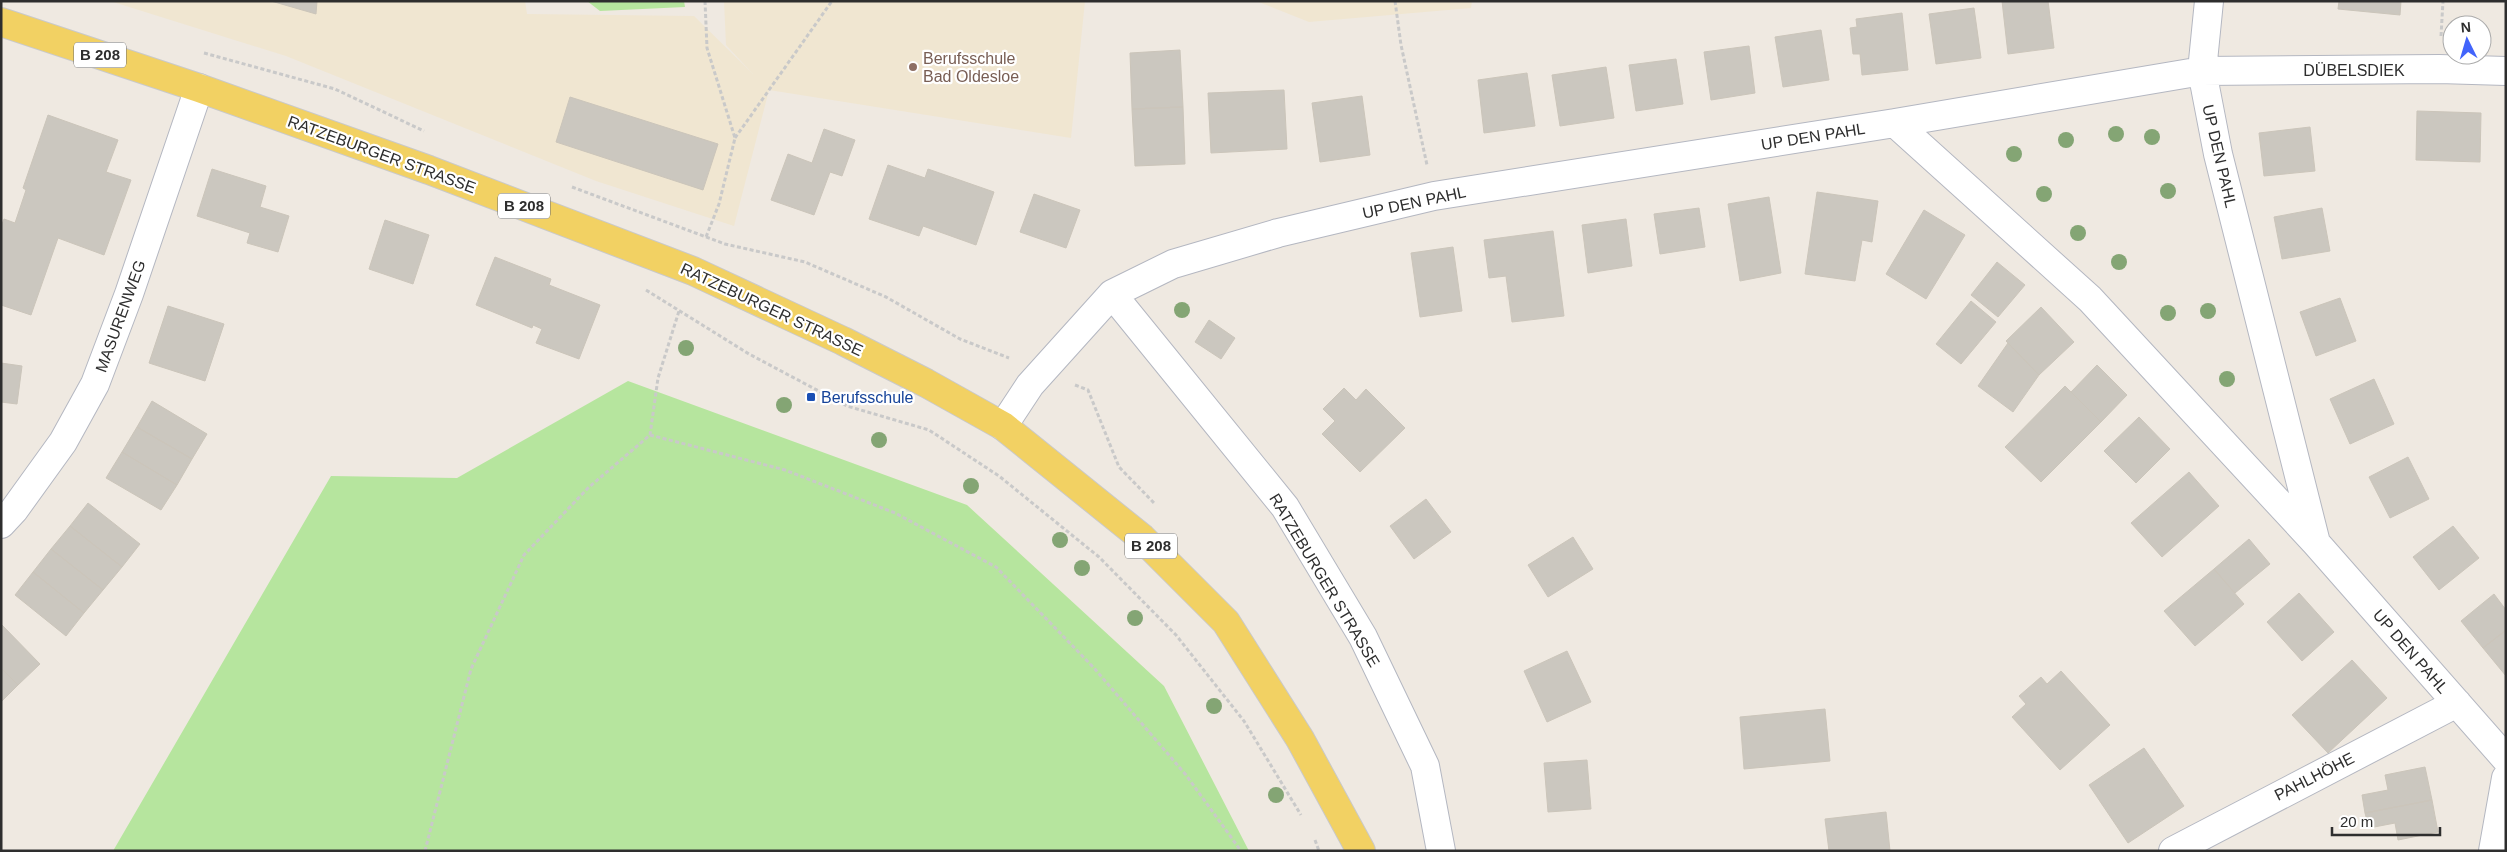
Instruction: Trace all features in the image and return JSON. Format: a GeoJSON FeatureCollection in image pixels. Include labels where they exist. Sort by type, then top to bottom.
{"type":"FeatureCollection","features":[{"type":"Feature","properties":{"kind":"main road","name":"RATZEBURGER STRASSE"},"geometry":{"type":"LineString","coordinates":[[1,22],[199,88],[429,170],[693,271],[843,341],[926,383],[1003,426],[1142,538],[1226,622],[1300,739],[1361,851]]}},
{"type":"Feature","properties":{"kind":"street"},"geometry":{"type":"LineString","coordinates":[[2202,70],[2209,1]]}},
{"type":"Feature","properties":{"kind":"street","name":"DÜBELSDIEK"},"geometry":{"type":"LineString","coordinates":[[2202,70],[2439,69],[2506,71]]}},
{"type":"Feature","properties":{"kind":"street","name":"UP DEN PAHL"},"geometry":{"type":"LineString","coordinates":[[1003,426],[1030,385],[1112,294],[1173,264],[1278,233],[1434,196],[1895,123],[2202,70],[2218,154],[2316,543]]}},
{"type":"Feature","properties":{"kind":"street","name":"MASURENWEG"},"geometry":{"type":"LineString","coordinates":[[1,524],[14,510],[63,442],[95,384],[129,294],[199,88]]}},
{"type":"Feature","properties":{"kind":"street","name":"UP DEN PAHL"},"geometry":{"type":"LineString","coordinates":[[1895,123],[2090,299],[2316,543],[2506,759]]}},
{"type":"Feature","properties":{"kind":"street","name":"RATZEBURGER STRASSE"},"geometry":{"type":"LineString","coordinates":[[1112,294],[1285,507],[1363,637],[1425,766],[1441,851]]}},
{"type":"Feature","properties":{"kind":"street","name":"PAHLHÖHE"},"geometry":{"type":"LineString","coordinates":[[2173,851],[2457,703]]}},
{"type":"Feature","properties":{"kind":"street"},"geometry":{"type":"LineString","coordinates":[[2493,851],[2506,778]]}},
{"type":"Feature","properties":{"kind":"path"},"geometry":{"type":"LineString","coordinates":[[705,1],[707,48],[735,138]]}},
{"type":"Feature","properties":{"kind":"path"},"geometry":{"type":"LineString","coordinates":[[706,237],[719,204],[735,138],[832,1]]}},
{"type":"Feature","properties":{"kind":"path"},"geometry":{"type":"LineString","coordinates":[[1395,1],[1402,55],[1434,196]]}},
{"type":"Feature","properties":{"kind":"path"},"geometry":{"type":"LineString","coordinates":[[2440,44],[2443,1]]}},
{"type":"Feature","properties":{"kind":"path"},"geometry":{"type":"LineString","coordinates":[[641,287],[749,354],[847,406],[929,430],[1000,476],[1100,557],[1176,635],[1244,721],[1302,816]]}},
{"type":"Feature","properties":{"kind":"path"},"geometry":{"type":"LineString","coordinates":[[426,851],[471,669],[524,555],[588,488],[650,435],[658,378],[679,311]]}},
{"type":"Feature","properties":{"kind":"path"},"geometry":{"type":"LineString","coordinates":[[650,435],[785,470],[895,513],[996,567],[1094,668],[1186,775],[1241,851]]}},
{"type":"Feature","properties":{"kind":"path"},"geometry":{"type":"LineString","coordinates":[[1312,832],[1319,851]]}},
{"type":"Feature","properties":{"kind":"shaded area"},"geometry":{"type":"Polygon","coordinates":[[[110,1],[525,1],[527,14],[694,16],[753,74],[726,45],[724,1],[1085,1],[1071,138],[769,90],[734,226],[596,181],[286,56],[110,1]]]}},
{"type":"Feature","properties":{"kind":"shaded area"},"geometry":{"type":"Polygon","coordinates":[[[1256,1],[1472,1],[1471,8],[1309,22],[1256,1]]]}},
{"type":"Feature","properties":{"kind":"green space"},"geometry":{"type":"Polygon","coordinates":[[[587,1],[684,1],[685,7],[600,11],[587,1]]]}},
{"type":"Feature","properties":{"kind":"green space"},"geometry":{"type":"Polygon","coordinates":[[[628,381],[967,505],[1164,686],[1249,851],[113,851],[331,476],[457,478],[628,381]]]}},
{"type":"Feature","properties":{"kind":"building"},"geometry":{"type":"Polygon","coordinates":[[[271,1],[317,1],[316,14],[271,1]]]}},
{"type":"Feature","properties":{"kind":"building"},"geometry":{"type":"Polygon","coordinates":[[[2002,1],[2048,1],[2054,48],[2008,54],[2002,1]]]}},
{"type":"Feature","properties":{"kind":"building"},"geometry":{"type":"Polygon","coordinates":[[[2339,1],[2401,1],[2400,15],[2338,9],[2339,1]]]}},
{"type":"Feature","properties":{"kind":"building"},"geometry":{"type":"Polygon","coordinates":[[[1974,8],[1981,58],[1936,64],[1929,14],[1974,8]]]}},
{"type":"Feature","properties":{"kind":"building"},"geometry":{"type":"Polygon","coordinates":[[[1902,13],[1908,70],[1862,75],[1860,54],[1853,54],[1850,28],[1857,27],[1856,19],[1902,13]]]}},
{"type":"Feature","properties":{"kind":"building"},"geometry":{"type":"Polygon","coordinates":[[[1821,30],[1829,80],[1783,87],[1775,37],[1821,30]]]}},
{"type":"Feature","properties":{"kind":"building"},"geometry":{"type":"Polygon","coordinates":[[[1749,46],[1755,93],[1711,100],[1704,52],[1749,46]]]}},
{"type":"Feature","properties":{"kind":"building"},"geometry":{"type":"Polygon","coordinates":[[[1180,50],[1183,107],[1132,109],[1130,53],[1180,50]]]}},
{"type":"Feature","properties":{"kind":"building"},"geometry":{"type":"Polygon","coordinates":[[[1676,59],[1683,104],[1636,111],[1629,65],[1676,59]]]}},
{"type":"Feature","properties":{"kind":"building"},"geometry":{"type":"Polygon","coordinates":[[[1606,67],[1614,118],[1560,126],[1552,75],[1606,67]]]}},
{"type":"Feature","properties":{"kind":"building"},"geometry":{"type":"Polygon","coordinates":[[[1527,73],[1535,126],[1484,133],[1478,80],[1527,73]]]}},
{"type":"Feature","properties":{"kind":"building"},"geometry":{"type":"Polygon","coordinates":[[[1284,90],[1287,149],[1211,153],[1208,93],[1284,90]]]}},
{"type":"Feature","properties":{"kind":"building"},"geometry":{"type":"Polygon","coordinates":[[[1362,96],[1370,155],[1320,162],[1312,103],[1362,96]]]}},
{"type":"Feature","properties":{"kind":"building"},"geometry":{"type":"Polygon","coordinates":[[[570,97],[718,144],[703,190],[556,142],[570,97]]]}},
{"type":"Feature","properties":{"kind":"building"},"geometry":{"type":"Polygon","coordinates":[[[1183,107],[1185,164],[1135,166],[1132,109],[1183,107]]]}},
{"type":"Feature","properties":{"kind":"building"},"geometry":{"type":"Polygon","coordinates":[[[2417,111],[2481,113],[2480,162],[2416,160],[2417,111]]]}},
{"type":"Feature","properties":{"kind":"building"},"geometry":{"type":"Polygon","coordinates":[[[48,115],[118,140],[106,172],[131,180],[104,255],[58,238],[31,315],[1,305],[1,227],[4,219],[15,223],[26,190],[23,188],[48,115]]]}},
{"type":"Feature","properties":{"kind":"building"},"geometry":{"type":"Polygon","coordinates":[[[2310,127],[2315,171],[2264,176],[2259,133],[2310,127]]]}},
{"type":"Feature","properties":{"kind":"building"},"geometry":{"type":"Polygon","coordinates":[[[824,129],[855,140],[842,176],[830,172],[814,215],[771,200],[788,154],[812,163],[824,129]]]}},
{"type":"Feature","properties":{"kind":"building"},"geometry":{"type":"Polygon","coordinates":[[[888,165],[925,178],[928,169],[994,192],[976,245],[923,226],[919,236],[869,219],[888,165]]]}},
{"type":"Feature","properties":{"kind":"building"},"geometry":{"type":"Polygon","coordinates":[[[212,169],[266,186],[260,207],[289,216],[278,252],[247,243],[250,233],[197,216],[212,169]]]}},
{"type":"Feature","properties":{"kind":"building"},"geometry":{"type":"Polygon","coordinates":[[[1817,192],[1878,201],[1872,242],[1862,240],[1855,281],[1805,274],[1817,192]]]}},
{"type":"Feature","properties":{"kind":"building"},"geometry":{"type":"Polygon","coordinates":[[[1034,194],[1080,210],[1066,248],[1020,232],[1034,194]]]}},
{"type":"Feature","properties":{"kind":"building"},"geometry":{"type":"Polygon","coordinates":[[[1769,197],[1781,273],[1740,281],[1728,204],[1769,197]]]}},
{"type":"Feature","properties":{"kind":"building"},"geometry":{"type":"Polygon","coordinates":[[[1699,208],[1705,247],[1660,254],[1654,214],[1699,208]]]}},
{"type":"Feature","properties":{"kind":"building"},"geometry":{"type":"Polygon","coordinates":[[[2322,208],[2330,251],[2282,259],[2274,217],[2322,208]]]}},
{"type":"Feature","properties":{"kind":"building"},"geometry":{"type":"Polygon","coordinates":[[[1924,210],[1965,235],[1926,299],[1886,274],[1924,210]]]}},
{"type":"Feature","properties":{"kind":"building"},"geometry":{"type":"Polygon","coordinates":[[[1626,219],[1632,266],[1588,273],[1582,225],[1626,219]]]}},
{"type":"Feature","properties":{"kind":"building"},"geometry":{"type":"Polygon","coordinates":[[[385,220],[429,235],[413,284],[369,269],[385,220]]]}},
{"type":"Feature","properties":{"kind":"building"},"geometry":{"type":"Polygon","coordinates":[[[1553,231],[1564,316],[1512,322],[1506,276],[1489,278],[1484,240],[1553,231]]]}},
{"type":"Feature","properties":{"kind":"building"},"geometry":{"type":"Polygon","coordinates":[[[1453,247],[1462,311],[1420,317],[1411,253],[1453,247]]]}},
{"type":"Feature","properties":{"kind":"building"},"geometry":{"type":"Polygon","coordinates":[[[495,257],[551,279],[549,285],[600,305],[579,359],[536,343],[542,329],[533,325],[532,328],[476,305],[495,257]]]}},
{"type":"Feature","properties":{"kind":"building"},"geometry":{"type":"Polygon","coordinates":[[[1997,262],[2025,285],[1998,317],[1971,295],[1997,262]]]}},
{"type":"Feature","properties":{"kind":"building"},"geometry":{"type":"Polygon","coordinates":[[[2340,298],[2356,341],[2316,356],[2300,312],[2340,298]]]}},
{"type":"Feature","properties":{"kind":"building"},"geometry":{"type":"Polygon","coordinates":[[[1971,301],[1996,322],[1961,364],[1936,344],[1971,301]]]}},
{"type":"Feature","properties":{"kind":"building"},"geometry":{"type":"Polygon","coordinates":[[[168,306],[224,324],[205,381],[149,363],[168,306]]]}},
{"type":"Feature","properties":{"kind":"building"},"geometry":{"type":"Polygon","coordinates":[[[2041,307],[2074,342],[2039,375],[2006,341],[2041,307]]]}},
{"type":"Feature","properties":{"kind":"building"},"geometry":{"type":"Polygon","coordinates":[[[1209,320],[1235,338],[1221,359],[1195,342],[1209,320]]]}},
{"type":"Feature","properties":{"kind":"building"},"geometry":{"type":"Polygon","coordinates":[[[2008,343],[2039,375],[2013,412],[1978,386],[2008,343]]]}},
{"type":"Feature","properties":{"kind":"building"},"geometry":{"type":"Polygon","coordinates":[[[1,363],[22,366],[17,404],[1,402],[1,363]]]}},
{"type":"Feature","properties":{"kind":"building"},"geometry":{"type":"Polygon","coordinates":[[[2097,365],[2127,395],[2101,422],[2071,392],[2097,365]]]}},
{"type":"Feature","properties":{"kind":"building"},"geometry":{"type":"Polygon","coordinates":[[[2374,379],[2394,424],[2350,444],[2330,399],[2374,379]]]}},
{"type":"Feature","properties":{"kind":"building"},"geometry":{"type":"Polygon","coordinates":[[[2065,386],[2101,422],[2041,482],[2005,447],[2065,386]]]}},
{"type":"Feature","properties":{"kind":"building"},"geometry":{"type":"Polygon","coordinates":[[[1344,388],[1356,400],[1366,389],[1405,428],[1360,472],[1322,434],[1335,421],[1323,409],[1344,388]]]}},
{"type":"Feature","properties":{"kind":"building"},"geometry":{"type":"Polygon","coordinates":[[[152,401],[207,434],[192,459],[137,427],[152,401]]]}},
{"type":"Feature","properties":{"kind":"building"},"geometry":{"type":"Polygon","coordinates":[[[2139,417],[2170,449],[2136,483],[2104,451],[2139,417]]]}},
{"type":"Feature","properties":{"kind":"building"},"geometry":{"type":"Polygon","coordinates":[[[137,427],[192,459],[177,485],[122,452],[137,427]]]}},
{"type":"Feature","properties":{"kind":"building"},"geometry":{"type":"Polygon","coordinates":[[[122,452],[177,485],[161,510],[106,478],[122,452]]]}},
{"type":"Feature","properties":{"kind":"building"},"geometry":{"type":"Polygon","coordinates":[[[2408,457],[2429,499],[2390,518],[2369,477],[2408,457]]]}},
{"type":"Feature","properties":{"kind":"building"},"geometry":{"type":"Polygon","coordinates":[[[2189,472],[2219,506],[2162,557],[2131,523],[2189,472]]]}},
{"type":"Feature","properties":{"kind":"building"},"geometry":{"type":"Polygon","coordinates":[[[1426,499],[1451,532],[1414,559],[1390,526],[1426,499]]]}},
{"type":"Feature","properties":{"kind":"building"},"geometry":{"type":"Polygon","coordinates":[[[88,503],[140,544],[122,567],[70,526],[88,503]]]}},
{"type":"Feature","properties":{"kind":"building"},"geometry":{"type":"Polygon","coordinates":[[[70,526],[122,567],[103,590],[51,549],[70,526]]]}},
{"type":"Feature","properties":{"kind":"building"},"geometry":{"type":"Polygon","coordinates":[[[2453,526],[2479,558],[2439,590],[2413,557],[2453,526]]]}},
{"type":"Feature","properties":{"kind":"building"},"geometry":{"type":"Polygon","coordinates":[[[1573,537],[1593,569],[1548,597],[1528,565],[1573,537]]]}},
{"type":"Feature","properties":{"kind":"building"},"geometry":{"type":"Polygon","coordinates":[[[2249,539],[2270,564],[2235,593],[2214,569],[2249,539]]]}},
{"type":"Feature","properties":{"kind":"building"},"geometry":{"type":"Polygon","coordinates":[[[51,549],[103,590],[84,613],[33,572],[51,549]]]}},
{"type":"Feature","properties":{"kind":"building"},"geometry":{"type":"Polygon","coordinates":[[[2214,569],[2244,604],[2195,646],[2164,611],[2214,569]]]}},
{"type":"Feature","properties":{"kind":"building"},"geometry":{"type":"Polygon","coordinates":[[[33,572],[84,613],[66,636],[15,595],[33,572]]]}},
{"type":"Feature","properties":{"kind":"building"},"geometry":{"type":"Polygon","coordinates":[[[2299,593],[2334,632],[2302,661],[2267,622],[2299,593]]]}},
{"type":"Feature","properties":{"kind":"building"},"geometry":{"type":"Polygon","coordinates":[[[2494,594],[2506,610],[2506,630],[2483,648],[2461,621],[2494,594]]]}},
{"type":"Feature","properties":{"kind":"building"},"geometry":{"type":"Polygon","coordinates":[[[1,624],[40,664],[18,685],[1,668],[1,624]]]}},
{"type":"Feature","properties":{"kind":"building"},"geometry":{"type":"Polygon","coordinates":[[[2506,630],[2506,676],[2483,648],[2506,630]]]}},
{"type":"Feature","properties":{"kind":"building"},"geometry":{"type":"Polygon","coordinates":[[[1567,651],[1591,702],[1547,722],[1524,671],[1567,651]]]}},
{"type":"Feature","properties":{"kind":"building"},"geometry":{"type":"Polygon","coordinates":[[[2352,660],[2387,698],[2328,753],[2292,715],[2352,660]]]}},
{"type":"Feature","properties":{"kind":"building"},"geometry":{"type":"Polygon","coordinates":[[[1,668],[18,685],[1,702],[1,668]]]}},
{"type":"Feature","properties":{"kind":"building"},"geometry":{"type":"Polygon","coordinates":[[[2061,671],[2110,725],[2060,770],[2012,717],[2026,704],[2019,696],[2041,677],[2047,684],[2061,671]]]}},
{"type":"Feature","properties":{"kind":"building"},"geometry":{"type":"Polygon","coordinates":[[[1825,709],[1830,761],[1744,769],[1740,717],[1825,709]]]}},
{"type":"Feature","properties":{"kind":"building"},"geometry":{"type":"Polygon","coordinates":[[[2144,748],[2184,806],[2128,843],[2089,785],[2144,748]]]}},
{"type":"Feature","properties":{"kind":"building"},"geometry":{"type":"Polygon","coordinates":[[[1587,760],[1591,809],[1548,812],[1544,763],[1587,760]]]}},
{"type":"Feature","properties":{"kind":"building"},"geometry":{"type":"Polygon","coordinates":[[[2425,767],[2432,800],[2365,813],[2362,795],[2388,790],[2385,775],[2425,767]]]}},
{"type":"Feature","properties":{"kind":"building"},"geometry":{"type":"Polygon","coordinates":[[[2432,800],[2438,832],[2398,840],[2395,823],[2369,828],[2365,813],[2432,800]]]}},
{"type":"Feature","properties":{"kind":"building"},"geometry":{"type":"Polygon","coordinates":[[[1886,812],[1890,851],[1829,851],[1825,819],[1886,812]]]}},
{"type":"Feature","properties":{"kind":"place","name":"Berufsschule Bad Oldesloe"},"geometry":{"type":"Point","coordinates":[913,67]}},
{"type":"Feature","properties":{"kind":"place","name":"Berufsschule"},"geometry":{"type":"Point","coordinates":[811,397]}}]}
